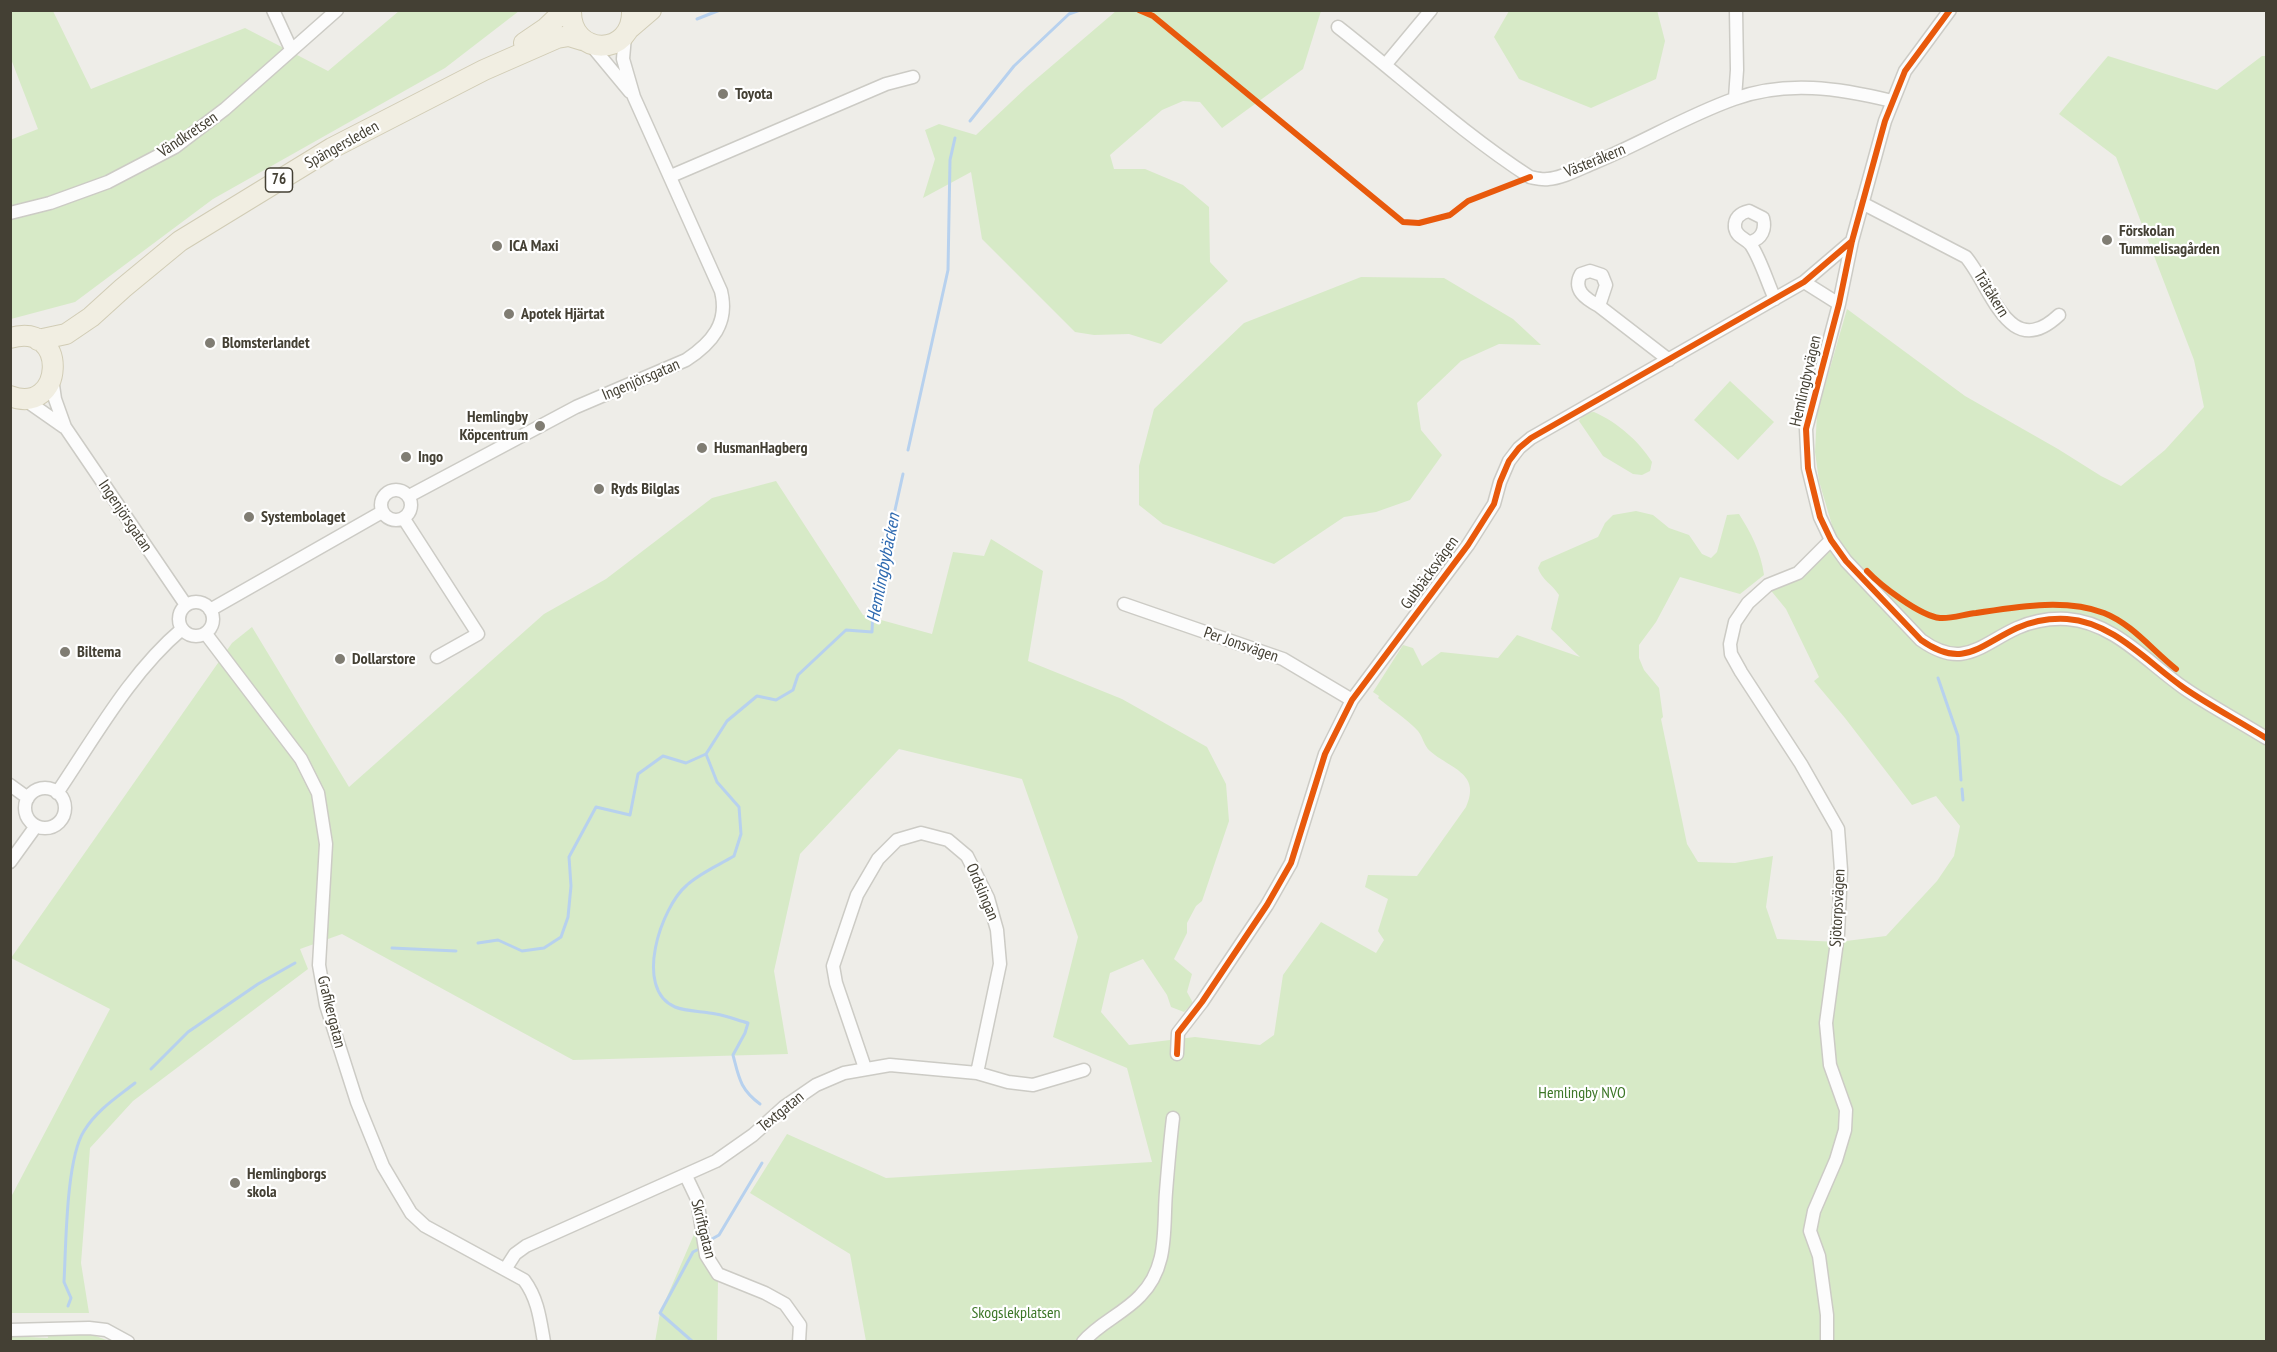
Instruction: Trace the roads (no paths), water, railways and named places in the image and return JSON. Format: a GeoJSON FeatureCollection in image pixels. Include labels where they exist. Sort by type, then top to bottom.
{"type":"FeatureCollection","features":[{"type":"Feature","properties":{"kind":"main road","name":"Spängersleden"},"geometry":{"type":"LineString","coordinates":[[484,70],[546,27],[565,10]]}},
{"type":"Feature","properties":{"kind":"main road"},"geometry":{"type":"LineString","coordinates":[[571,10],[571,22],[575,32],[586,42]]}},
{"type":"Feature","properties":{"kind":"main road","name":"Spängersleden"},"geometry":{"type":"LineString","coordinates":[[10,338],[21,336],[38,340],[66,334],[91,317],[180,242],[332,148],[484,70],[557,38],[569,36],[586,42],[609,45],[629,25],[651,10]]}},
{"type":"Feature","properties":{"kind":"main road","name":"Spängersleden"},"geometry":{"type":"LineString","coordinates":[[17,397],[41,393],[91,317]]}},
{"type":"Feature","properties":{"kind":"main road"},"geometry":{"type":"LineString","coordinates":[[38,340],[51,352],[53,373]]}},
{"type":"Feature","properties":{"kind":"street"},"geometry":{"type":"LineString","coordinates":[[273,10],[291,49]]}},
{"type":"Feature","properties":{"kind":"street","name":"Vändkretsen"},"geometry":{"type":"LineString","coordinates":[[10,213],[50,203],[108,182],[175,147],[225,109],[337,10]]}},
{"type":"Feature","properties":{"kind":"street"},"geometry":{"type":"LineString","coordinates":[[1386,64],[1431,10]]}},
{"type":"Feature","properties":{"kind":"street"},"geometry":{"type":"LineString","coordinates":[[1735,98],[1736,10]]}},
{"type":"Feature","properties":{"kind":"street","name":"Hemlingbyvägen"},"geometry":{"type":"LineString","coordinates":[[1950,10],[1905,71],[1892,101],[1852,241],[1839,304],[1806,429],[1808,468],[1820,517],[1831,540],[1846,561],[1921,640],[1936,651],[1947,654],[1979,650],[2018,628],[2042,620],[2068,619],[2098,626],[2122,640],[2184,688],[2266,738]]}},
{"type":"Feature","properties":{"kind":"street","name":"Ingenjörsgatan"},"geometry":{"type":"LineString","coordinates":[[210,610],[382,512],[381,503],[388,492],[402,490],[409,496],[576,408],[686,360],[709,343],[718,331],[723,317],[723,297],[717,279],[634,97],[623,59],[629,25]]}},
{"type":"Feature","properties":{"kind":"street","name":"Västeråkern"},"geometry":{"type":"LineString","coordinates":[[1338,27],[1386,64],[1488,150],[1530,177],[1537,178],[1549,179],[1578,170],[1688,118],[1735,98],[1763,91],[1797,87],[1827,88],[1892,101]]}},
{"type":"Feature","properties":{"kind":"street","name":"Ingenjörsgatan"},"geometry":{"type":"LineString","coordinates":[[586,42],[634,97]]}},
{"type":"Feature","properties":{"kind":"street"},"geometry":{"type":"LineString","coordinates":[[671,176],[886,84],[913,77]]}},
{"type":"Feature","properties":{"kind":"street","name":"Trätåkern"},"geometry":{"type":"LineString","coordinates":[[1862,203],[1966,257],[1977,269],[2002,315],[2015,326],[2034,330],[2047,327],[2060,315]]}},
{"type":"Feature","properties":{"kind":"street","name":"Gubbäcksvägen"},"geometry":{"type":"LineString","coordinates":[[1177,1054],[1178,1033],[1202,1002],[1267,905],[1292,863],[1325,754],[1352,700],[1468,545],[1494,504],[1504,471],[1519,448],[1531,438],[1804,282],[1852,241]]}},
{"type":"Feature","properties":{"kind":"street"},"geometry":{"type":"LineString","coordinates":[[1750,242],[1775,298]]}},
{"type":"Feature","properties":{"kind":"street"},"geometry":{"type":"LineString","coordinates":[[1804,282],[1839,304]]}},
{"type":"Feature","properties":{"kind":"street"},"geometry":{"type":"LineString","coordinates":[[1599,306],[1669,360]]}},
{"type":"Feature","properties":{"kind":"street","name":"Ingenjörsgatan"},"geometry":{"type":"LineString","coordinates":[[53,373],[55,399],[65,427],[186,605]]}},
{"type":"Feature","properties":{"kind":"street","name":"Ingenjörsgatan"},"geometry":{"type":"LineString","coordinates":[[17,397],[65,427]]}},
{"type":"Feature","properties":{"kind":"street"},"geometry":{"type":"LineString","coordinates":[[382,512],[389,519],[404,519],[411,511],[409,496]]}},
{"type":"Feature","properties":{"kind":"street"},"geometry":{"type":"LineString","coordinates":[[404,519],[478,634],[437,657]]}},
{"type":"Feature","properties":{"kind":"street","name":"Sjötorpsvägen"},"geometry":{"type":"LineString","coordinates":[[1827,1341],[1827,1315],[1819,1256],[1810,1231],[1814,1211],[1836,1160],[1845,1130],[1846,1110],[1830,1065],[1826,1023],[1838,934],[1841,870],[1838,829],[1801,764],[1741,672],[1731,654],[1730,644],[1735,622],[1748,603],[1768,585],[1798,573],[1831,540]]}},
{"type":"Feature","properties":{"kind":"street"},"geometry":{"type":"LineString","coordinates":[[203,603],[210,610],[213,624],[206,634],[194,637],[182,629],[179,615],[186,605],[203,603]]}},
{"type":"Feature","properties":{"kind":"street","name":"Per Jonsvägen"},"geometry":{"type":"LineString","coordinates":[[1124,604],[1284,659],[1352,700]]}},
{"type":"Feature","properties":{"kind":"street"},"geometry":{"type":"LineString","coordinates":[[57,793],[136,678],[164,644],[182,629]]}},
{"type":"Feature","properties":{"kind":"street","name":"Grafikergatan"},"geometry":{"type":"LineString","coordinates":[[206,634],[301,759],[318,793],[326,844],[320,965],[326,1005],[357,1102],[383,1166],[411,1214],[425,1226],[506,1268],[524,1280],[533,1292],[539,1308],[544,1341]]}},
{"type":"Feature","properties":{"kind":"street"},"geometry":{"type":"LineString","coordinates":[[10,785],[28,798]]}},
{"type":"Feature","properties":{"kind":"street"},"geometry":{"type":"LineString","coordinates":[[39,790],[52,790],[57,793],[64,804],[60,822],[48,828],[36,826],[27,816],[28,798],[39,790]]}},
{"type":"Feature","properties":{"kind":"street"},"geometry":{"type":"LineString","coordinates":[[10,862],[36,826]]}},
{"type":"Feature","properties":{"kind":"street","name":"Ordslingan"},"geometry":{"type":"LineString","coordinates":[[865,1068],[836,983],[833,966],[857,895],[878,859],[897,840],[921,833],[948,840],[967,856],[988,898],[997,930],[1000,964],[977,1073]]}},
{"type":"Feature","properties":{"kind":"street","name":"Textgatan"},"geometry":{"type":"LineString","coordinates":[[506,1268],[515,1254],[526,1246],[716,1161],[753,1136],[784,1107],[816,1085],[844,1073],[890,1065],[977,1073],[1008,1082],[1033,1085],[1084,1070]]}},
{"type":"Feature","properties":{"kind":"street"},"geometry":{"type":"LineString","coordinates":[[1083,1341],[1093,1331],[1139,1298],[1156,1275],[1164,1237],[1165,1198],[1173,1118]]}},
{"type":"Feature","properties":{"kind":"street","name":"Skriftgatan"},"geometry":{"type":"LineString","coordinates":[[686,1176],[697,1199],[706,1255],[718,1274],[765,1293],[785,1304],[800,1325],[799,1341]]}},
{"type":"Feature","properties":{"kind":"street"},"geometry":{"type":"LineString","coordinates":[[10,1330],[89,1328],[113,1332],[128,1341]]}},
{"type":"Feature","properties":{"kind":"waterway"},"geometry":{"type":"LineString","coordinates":[[697,19],[720,10]]}},
{"type":"Feature","properties":{"kind":"waterway","name":"Hemlingbybäcken"},"geometry":{"type":"LineString","coordinates":[[970,121],[1014,66],[1069,14],[1080,10]]}},
{"type":"Feature","properties":{"kind":"waterway","name":"Hemlingbybäcken"},"geometry":{"type":"LineString","coordinates":[[908,450],[948,270],[950,160],[955,138]]}},
{"type":"Feature","properties":{"kind":"waterway","name":"Hemlingbybäcken"},"geometry":{"type":"LineString","coordinates":[[478,943],[498,940],[522,951],[544,948],[561,937],[568,917],[571,886],[569,857],[596,807],[630,815],[638,774],[663,756],[686,763],[706,754],[727,721],[757,696],[776,700],[793,690],[798,675],[846,630],[872,632],[873,609],[903,474]]}},
{"type":"Feature","properties":{"kind":"waterway"},"geometry":{"type":"LineString","coordinates":[[1938,678],[1958,736],[1961,780]]}},
{"type":"Feature","properties":{"kind":"waterway"},"geometry":{"type":"LineString","coordinates":[[706,754],[717,782],[739,807],[741,834],[734,856],[692,881],[677,896],[661,929],[653,966],[656,983],[662,997],[675,1007],[711,1013],[748,1023],[733,1055],[744,1088],[760,1104]]}},
{"type":"Feature","properties":{"kind":"waterway"},"geometry":{"type":"LineString","coordinates":[[1962,789],[1963,800]]}},
{"type":"Feature","properties":{"kind":"waterway","name":"Hemlingbybäcken"},"geometry":{"type":"LineString","coordinates":[[392,948],[456,951]]}},
{"type":"Feature","properties":{"kind":"waterway"},"geometry":{"type":"LineString","coordinates":[[151,1069],[188,1032],[258,984],[295,963]]}},
{"type":"Feature","properties":{"kind":"waterway"},"geometry":{"type":"LineString","coordinates":[[68,1306],[71,1298],[64,1282],[66,1226],[70,1182],[78,1144],[84,1131],[95,1117],[135,1083]]}},
{"type":"Feature","properties":{"kind":"waterway"},"geometry":{"type":"LineString","coordinates":[[712,1239],[719,1235],[762,1163]]}},
{"type":"Feature","properties":{"kind":"waterway"},"geometry":{"type":"LineString","coordinates":[[693,1342],[660,1313],[693,1252],[697,1250]]}},
{"type":"Feature","properties":{"kind":"place","name":"Toyota"},"geometry":{"type":"Point","coordinates":[723,94]}},
{"type":"Feature","properties":{"kind":"place","name":"Förskolan Tummelisagården"},"geometry":{"type":"Point","coordinates":[2107,240]}},
{"type":"Feature","properties":{"kind":"place","name":"ICA Maxi"},"geometry":{"type":"Point","coordinates":[497,246]}},
{"type":"Feature","properties":{"kind":"place","name":"Apotek Hjärtat"},"geometry":{"type":"Point","coordinates":[509,314]}},
{"type":"Feature","properties":{"kind":"place","name":"Blomsterlandet"},"geometry":{"type":"Point","coordinates":[210,343]}},
{"type":"Feature","properties":{"kind":"place","name":"Hemlingby Köpcentrum"},"geometry":{"type":"Point","coordinates":[540,426]}},
{"type":"Feature","properties":{"kind":"place","name":"HusmanHagberg"},"geometry":{"type":"Point","coordinates":[702,448]}},
{"type":"Feature","properties":{"kind":"place","name":"Ingo"},"geometry":{"type":"Point","coordinates":[406,457]}},
{"type":"Feature","properties":{"kind":"place","name":"Ryds Bilglas"},"geometry":{"type":"Point","coordinates":[599,489]}},
{"type":"Feature","properties":{"kind":"place","name":"Systembolaget"},"geometry":{"type":"Point","coordinates":[249,517]}},
{"type":"Feature","properties":{"kind":"place","name":"Biltema"},"geometry":{"type":"Point","coordinates":[65,652]}},
{"type":"Feature","properties":{"kind":"place","name":"Dollarstore"},"geometry":{"type":"Point","coordinates":[340,659]}},
{"type":"Feature","properties":{"kind":"place","name":"Hemlingborgs skola"},"geometry":{"type":"Point","coordinates":[235,1183]}},
{"type":"Feature","properties":{"kind":"park label","name":"Hemlingby NVO"},"geometry":{"type":"Point","coordinates":[1582,1093]}},
{"type":"Feature","properties":{"kind":"park label","name":"Skogslekplatsen"},"geometry":{"type":"Point","coordinates":[1016,1313]}}]}
